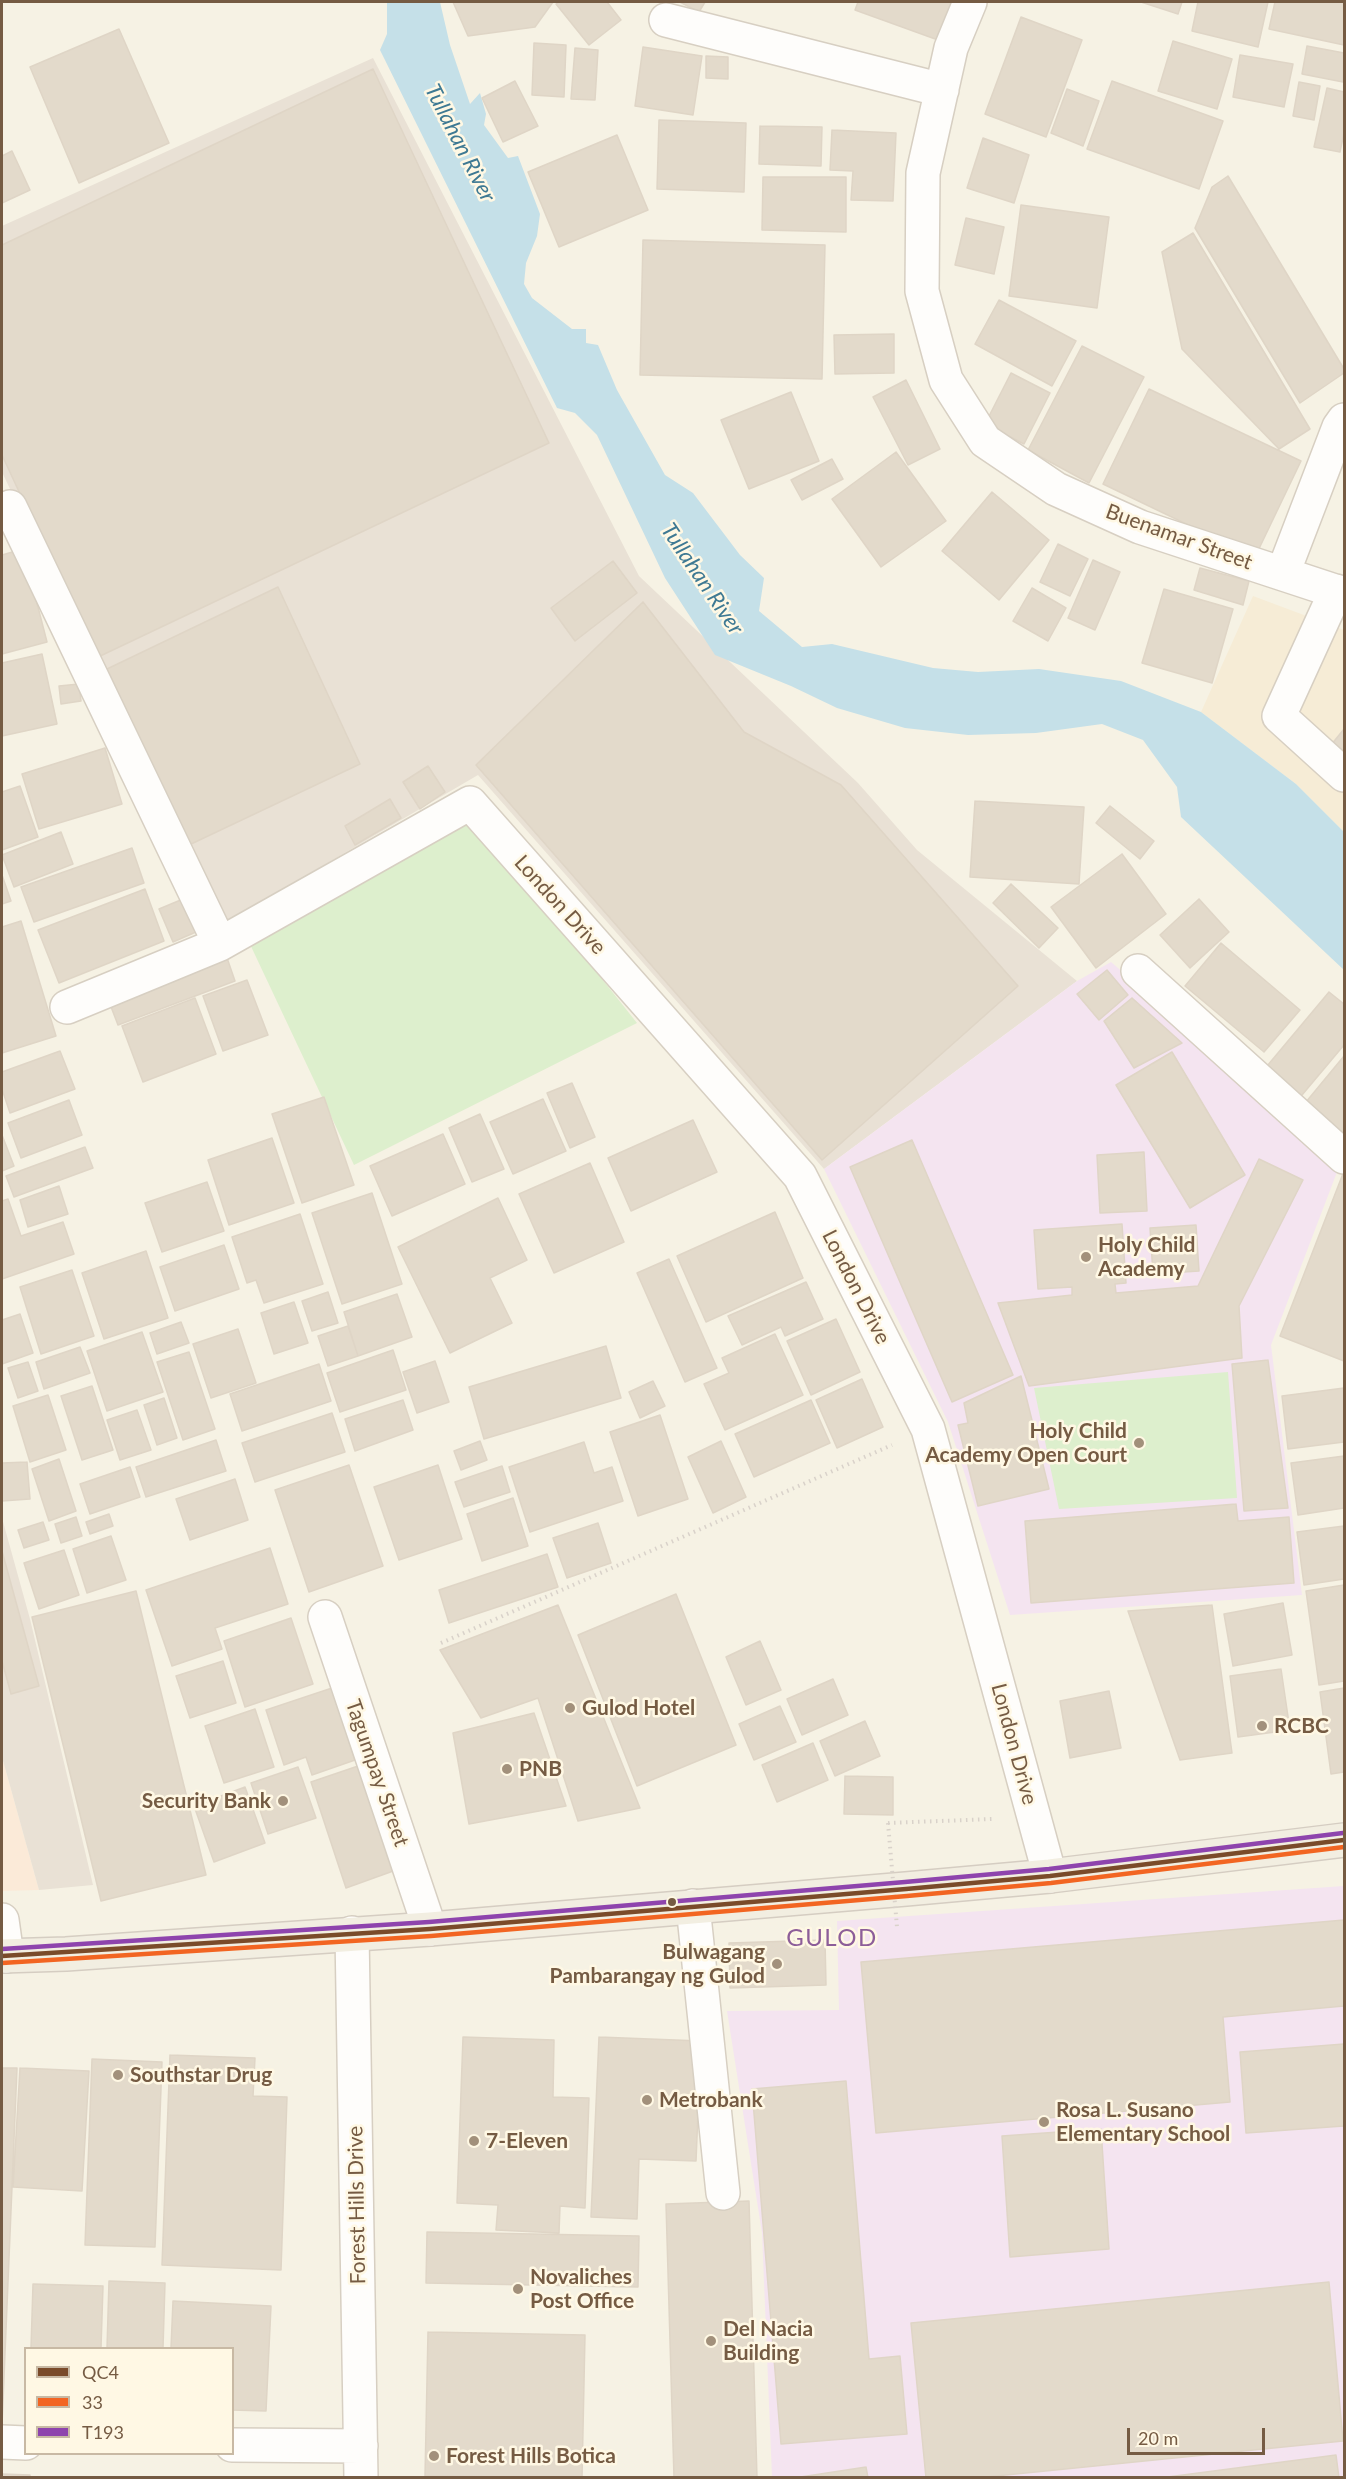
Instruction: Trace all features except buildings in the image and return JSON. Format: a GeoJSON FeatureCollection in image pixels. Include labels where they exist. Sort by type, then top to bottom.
{"type":"FeatureCollection","features":[{"type":"Feature","properties":{"kind":"main road"},"geometry":{"type":"LineString","coordinates":[[4,1956],[66,1954],[430,1929],[1050,1876],[1344,1840]]}},
{"type":"Feature","properties":{"kind":"street","name":"Buenamar Street"},"geometry":{"type":"LineString","coordinates":[[970,2],[951,48],[923,173],[922,291],[946,380],[985,441],[1056,489],[1140,527],[1340,593]]}},
{"type":"Feature","properties":{"kind":"street"},"geometry":{"type":"LineString","coordinates":[[666,20],[942,90]]}},
{"type":"Feature","properties":{"kind":"street"},"geometry":{"type":"LineString","coordinates":[[1283,573],[1339,427],[1344,420]]}},
{"type":"Feature","properties":{"kind":"street"},"geometry":{"type":"LineString","coordinates":[[10,507],[220,944],[67,1007]]}},
{"type":"Feature","properties":{"kind":"street"},"geometry":{"type":"LineString","coordinates":[[1340,593],[1279,716],[1344,775]]}},
{"type":"Feature","properties":{"kind":"street","name":"London Drive"},"geometry":{"type":"LineString","coordinates":[[220,944],[470,803],[800,1176],[928,1429],[1050,1876]]}},
{"type":"Feature","properties":{"kind":"street"},"geometry":{"type":"LineString","coordinates":[[1138,971],[1344,1157]]}},
{"type":"Feature","properties":{"kind":"street","name":"Tagumpay Street"},"geometry":{"type":"LineString","coordinates":[[325,1617],[430,1929]]}},
{"type":"Feature","properties":{"kind":"street"},"geometry":{"type":"LineString","coordinates":[[693,1906],[723,2193]]}},
{"type":"Feature","properties":{"kind":"street"},"geometry":{"type":"LineString","coordinates":[[2,1920],[4,1956]]}},
{"type":"Feature","properties":{"kind":"street","name":"Forest Hills Drive"},"geometry":{"type":"LineString","coordinates":[[352,1934],[361,2462]]}},
{"type":"Feature","properties":{"kind":"street"},"geometry":{"type":"LineString","coordinates":[[2,2442],[24,2442]]}},
{"type":"Feature","properties":{"kind":"street"},"geometry":{"type":"LineString","coordinates":[[234,2445],[361,2462]]}},
{"type":"Feature","properties":{"kind":"path"},"geometry":{"type":"LineString","coordinates":[[441,1643],[928,1429]]}},
{"type":"Feature","properties":{"kind":"path"},"geometry":{"type":"LineString","coordinates":[[897,1927],[888,1823],[993,1818]]}},
{"type":"Feature","properties":{"kind":"shaded area"},"geometry":{"type":"Polygon","coordinates":[[[373,58],[639,576],[858,783],[917,850],[1077,981],[824,1169],[478,775],[218,927],[2,472],[2,226],[373,58]]]}},
{"type":"Feature","properties":{"kind":"shaded area"},"geometry":{"type":"Polygon","coordinates":[[[1253,596],[1344,630],[1344,832],[1296,784],[1201,712],[1253,596]]]}},
{"type":"Feature","properties":{"kind":"shaded area","name":"Holy Child Academy"},"geometry":{"type":"Polygon","coordinates":[[[1111,962],[1342,1159],[1271,1345],[1302,1595],[1010,1615],[948,1422],[824,1169],[1077,981],[1111,962]]]}},
{"type":"Feature","properties":{"kind":"shaded area"},"geometry":{"type":"Polygon","coordinates":[[[2,1518],[30,1619],[93,1885],[39,1890],[2,1757],[2,1518]]]}},
{"type":"Feature","properties":{"kind":"shaded area"},"geometry":{"type":"Polygon","coordinates":[[[2,1757],[39,1890],[2,1891],[2,1757]]]}},
{"type":"Feature","properties":{"kind":"shaded area","name":"Rosa L. Susano Elementary School"},"geometry":{"type":"Polygon","coordinates":[[[1344,1886],[1344,2477],[772,2477],[762,2233],[727,2011],[839,2010],[837,1921],[1344,1886]]]}},
{"type":"Feature","properties":{"kind":"green space"},"geometry":{"type":"Polygon","coordinates":[[[466,808],[637,1023],[354,1165],[248,940],[466,808]]]}},
{"type":"Feature","properties":{"kind":"green space","name":"Holy Child Academy Open Court"},"geometry":{"type":"Polygon","coordinates":[[[1228,1372],[1237,1498],[1059,1509],[1034,1388],[1228,1372]]]}},
{"type":"Feature","properties":{"kind":"water","name":"Tullahan River"},"geometry":{"type":"Polygon","coordinates":[[[387,2],[440,2],[450,45],[470,104],[480,93],[486,114],[484,125],[508,158],[518,156],[540,214],[537,236],[526,263],[524,284],[532,298],[572,329],[586,329],[586,343],[598,345],[617,390],[665,475],[693,493],[740,555],[764,578],[759,611],[802,647],[832,644],[933,668],[978,672],[1039,669],[1121,681],[1201,712],[1296,784],[1344,832],[1344,970],[1181,817],[1177,787],[1143,740],[1102,724],[1036,733],[968,735],[905,728],[837,708],[791,686],[715,655],[665,578],[597,435],[575,413],[557,408],[380,50],[387,34],[387,2]]]}},
{"type":"Feature","properties":{"kind":"transit line","name":"T193"},"geometry":{"type":"LineString","coordinates":[[2,1949],[429,1922],[905,1882],[1049,1869],[1343,1833]]}},
{"type":"Feature","properties":{"kind":"transit line","name":"QC4"},"geometry":{"type":"LineString","coordinates":[[2,1956],[430,1929],[906,1889],[1050,1876],[1344,1840]]}},
{"type":"Feature","properties":{"kind":"transit line","name":"33"},"geometry":{"type":"LineString","coordinates":[[2,1963],[431,1936],[907,1896],[1051,1883],[1344,1847]]}},
{"type":"Feature","properties":{"kind":"place","name":"Holy Child Academy"},"geometry":{"type":"Point","coordinates":[1086,1257]}},
{"type":"Feature","properties":{"kind":"place","name":"Holy Child Academy Open Court"},"geometry":{"type":"Point","coordinates":[1139,1443]}},
{"type":"Feature","properties":{"kind":"place","name":"Gulod Hotel"},"geometry":{"type":"Point","coordinates":[570,1708]}},
{"type":"Feature","properties":{"kind":"place","name":"RCBC"},"geometry":{"type":"Point","coordinates":[1262,1726]}},
{"type":"Feature","properties":{"kind":"place","name":"PNB"},"geometry":{"type":"Point","coordinates":[507,1769]}},
{"type":"Feature","properties":{"kind":"place","name":"Security Bank"},"geometry":{"type":"Point","coordinates":[283,1801]}},
{"type":"Feature","properties":{"kind":"place","name":"Bulwagang Pambarangay ng Gulod"},"geometry":{"type":"Point","coordinates":[777,1964]}},
{"type":"Feature","properties":{"kind":"place","name":"Southstar Drug"},"geometry":{"type":"Point","coordinates":[118,2075]}},
{"type":"Feature","properties":{"kind":"place","name":"Metrobank"},"geometry":{"type":"Point","coordinates":[647,2100]}},
{"type":"Feature","properties":{"kind":"place","name":"Rosa L. Susano Elementary School"},"geometry":{"type":"Point","coordinates":[1044,2122]}},
{"type":"Feature","properties":{"kind":"place","name":"7-Eleven"},"geometry":{"type":"Point","coordinates":[474,2141]}},
{"type":"Feature","properties":{"kind":"place","name":"Novaliches Post Office"},"geometry":{"type":"Point","coordinates":[518,2289]}},
{"type":"Feature","properties":{"kind":"place","name":"Del Nacia Building"},"geometry":{"type":"Point","coordinates":[711,2341]}},
{"type":"Feature","properties":{"kind":"place","name":"Forest Hills Botica"},"geometry":{"type":"Point","coordinates":[434,2456]}},
{"type":"Feature","properties":{"kind":"district","name":"GULOD"},"geometry":{"type":"Point","coordinates":[832,1938]}}]}
